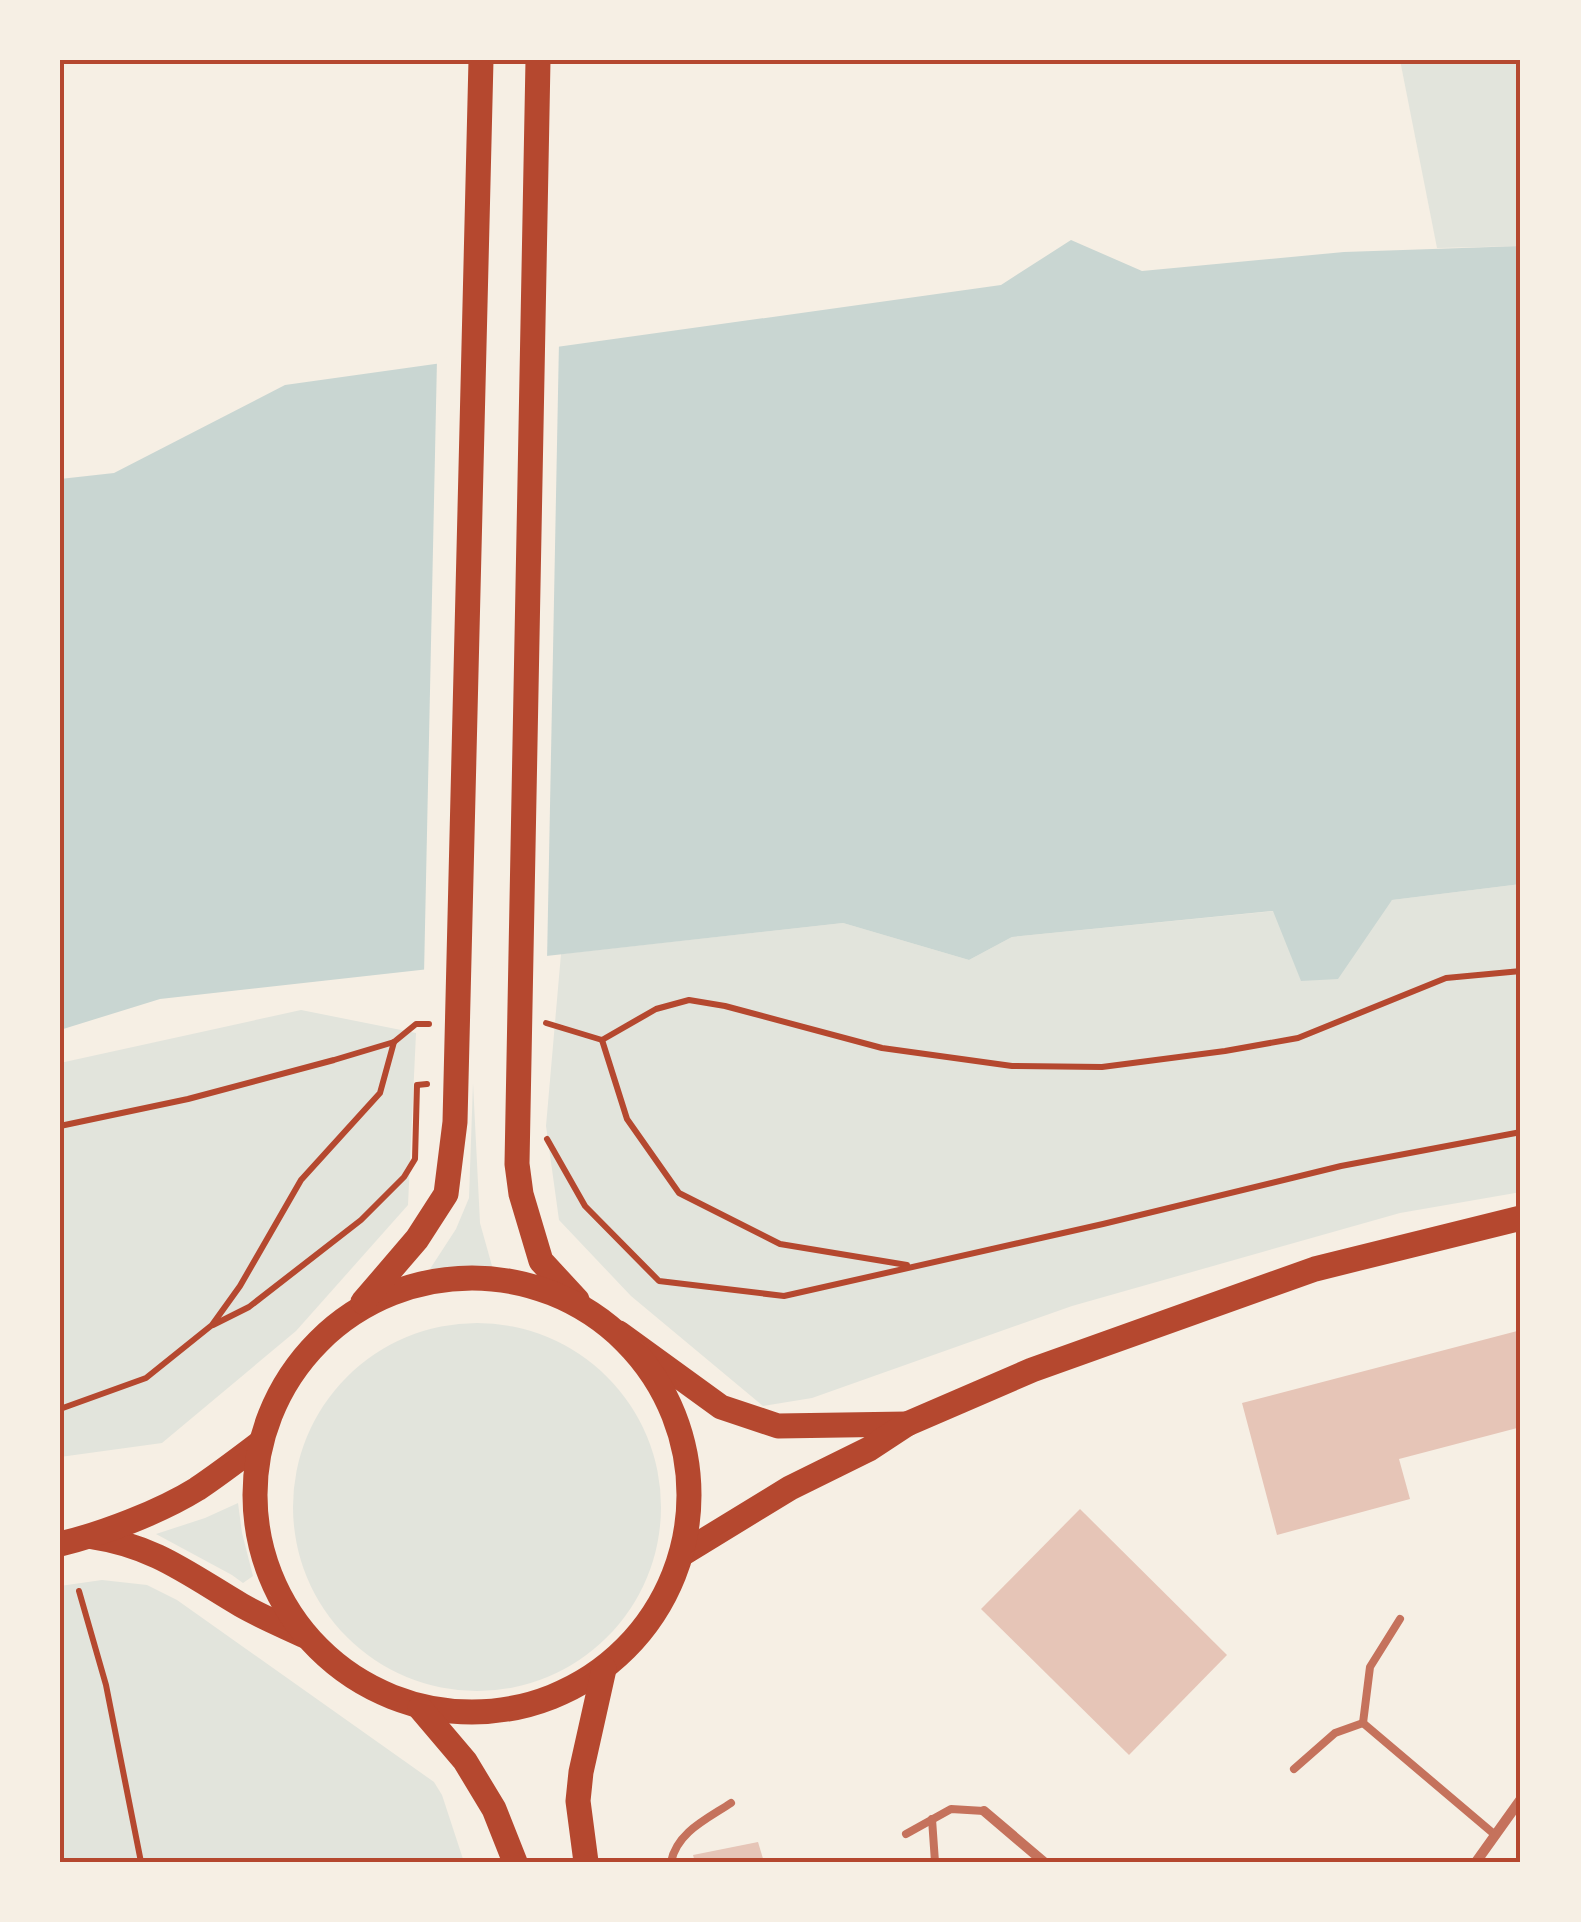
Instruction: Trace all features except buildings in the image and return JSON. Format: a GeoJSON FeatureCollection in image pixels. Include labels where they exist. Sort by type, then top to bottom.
{"type":"FeatureCollection","features":[{"type":"Feature","properties":{"kind":"main road"},"geometry":{"type":"LineString","coordinates":[[305,1636],[270,1578],[254,1511],[260,1444],[280,1391],[313,1346],[356,1310],[417,1239],[446,1194],[455,1122],[481,60]]}},
{"type":"Feature","properties":{"kind":"main road"},"geometry":{"type":"LineString","coordinates":[[538,60],[516,1124],[521,1194],[541,1261],[584,1307],[721,1407],[778,1426],[907,1424]]}},
{"type":"Feature","properties":{"kind":"main road"},"geometry":{"type":"LineString","coordinates":[[682,1554],[790,1488],[869,1449],[907,1424],[1032,1370],[1315,1269],[1521,1218]]}},
{"type":"Feature","properties":{"kind":"main road"},"geometry":{"type":"LineString","coordinates":[[356,1310],[410,1285],[470,1276],[528,1284],[584,1307]]}},
{"type":"Feature","properties":{"kind":"main road"},"geometry":{"type":"LineString","coordinates":[[93,1537],[122,1541],[196,1577],[245,1607],[305,1636],[360,1683],[420,1708],[484,1714],[547,1700],[604,1669],[652,1618],[682,1554],[690,1503],[686,1452],[670,1403],[648,1366],[618,1333]]}},
{"type":"Feature","properties":{"kind":"main road"},"geometry":{"type":"LineString","coordinates":[[60,1544],[93,1537],[196,1490],[260,1444]]}},
{"type":"Feature","properties":{"kind":"main road"},"geometry":{"type":"LineString","coordinates":[[586,1862],[578,1801],[604,1669]]}},
{"type":"Feature","properties":{"kind":"main road"},"geometry":{"type":"LineString","coordinates":[[420,1708],[466,1761],[494,1808],[515,1862]]}},
{"type":"Feature","properties":{"kind":"street"},"geometry":{"type":"LineString","coordinates":[[1476,1862],[1521,1799]]}},
{"type":"Feature","properties":{"kind":"street"},"geometry":{"type":"LineString","coordinates":[[984,1810],[1044,1862]]}},
{"type":"Feature","properties":{"kind":"lane"},"geometry":{"type":"LineString","coordinates":[[1363,1723],[1370,1667],[1400,1619]]}},
{"type":"Feature","properties":{"kind":"lane"},"geometry":{"type":"LineString","coordinates":[[1294,1769],[1335,1733],[1363,1723]]}},
{"type":"Feature","properties":{"kind":"lane"},"geometry":{"type":"LineString","coordinates":[[1363,1723],[1494,1834]]}},
{"type":"Feature","properties":{"kind":"lane"},"geometry":{"type":"LineString","coordinates":[[671,1862],[681,1837],[732,1803]]}},
{"type":"Feature","properties":{"kind":"lane"},"geometry":{"type":"LineString","coordinates":[[906,1834],[951,1809],[984,1810]]}},
{"type":"Feature","properties":{"kind":"lane"},"geometry":{"type":"LineString","coordinates":[[932,1819],[935,1862]]}},
{"type":"Feature","properties":{"kind":"path"},"geometry":{"type":"LineString","coordinates":[[656,1008],[689,1000],[882,1048],[1012,1066],[1102,1067],[1298,1038],[1446,978],[1521,971]]}},
{"type":"Feature","properties":{"kind":"path"},"geometry":{"type":"LineString","coordinates":[[602,1040],[627,1119],[679,1193],[780,1244],[913,1266]]}},
{"type":"Feature","properties":{"kind":"path"},"geometry":{"type":"LineString","coordinates":[[60,1126],[188,1099],[394,1042],[380,1094],[302,1180],[212,1326]]}},
{"type":"Feature","properties":{"kind":"path"},"geometry":{"type":"LineString","coordinates":[[60,1409],[146,1378],[361,1220],[415,1160],[418,1085],[422,1084]]}},
{"type":"Feature","properties":{"kind":"path"},"geometry":{"type":"LineString","coordinates":[[542,1132],[585,1206],[659,1281],[784,1296],[1341,1166],[1521,1132]]}},
{"type":"Feature","properties":{"kind":"path"},"geometry":{"type":"LineString","coordinates":[[79,1591],[106,1686],[141,1862]]}},
{"type":"Feature","properties":{"kind":"shaded area"},"geometry":{"type":"Polygon","coordinates":[[[1400,60],[1521,60],[1521,246],[1437,248],[1400,60]]]}},
{"type":"Feature","properties":{"kind":"shaded area"},"geometry":{"type":"Polygon","coordinates":[[[1071,240],[1142,271],[1344,252],[1521,246],[1521,884],[1392,900],[1338,979],[1301,981],[1273,911],[1012,937],[969,960],[843,923],[160,999],[60,1030],[60,479],[114,473],[285,385],[1001,285],[1071,240]]]}},
{"type":"Feature","properties":{"kind":"shaded area"},"geometry":{"type":"Polygon","coordinates":[[[1521,884],[1521,1192],[1400,1213],[1072,1306],[812,1398],[763,1406],[631,1296],[559,1220],[546,1126],[561,954],[843,923],[969,960],[1012,937],[1274,911],[1301,980],[1392,900],[1521,884]]]}},
{"type":"Feature","properties":{"kind":"shaded area"},"geometry":{"type":"Polygon","coordinates":[[[301,1010],[416,1033],[408,1205],[296,1331],[162,1443],[60,1457],[60,1063],[301,1010]]]}},
{"type":"Feature","properties":{"kind":"shaded area"},"geometry":{"type":"Polygon","coordinates":[[[473,1083],[480,1223],[492,1266],[430,1269],[456,1229],[469,1198],[473,1083]]]}},
{"type":"Feature","properties":{"kind":"shaded area"},"geometry":{"type":"Polygon","coordinates":[[[477,1323],[513,1326],[547,1337],[579,1354],[607,1377],[630,1405],[647,1437],[658,1471],[658,1543],[647,1577],[630,1609],[607,1637],[579,1660],[547,1677],[513,1688],[477,1691],[441,1688],[407,1677],[375,1660],[347,1637],[324,1609],[307,1577],[296,1543],[293,1507],[296,1471],[307,1437],[324,1405],[347,1377],[375,1354],[407,1337],[441,1326],[477,1323]]]}},
{"type":"Feature","properties":{"kind":"shaded area"},"geometry":{"type":"Polygon","coordinates":[[[238,1503],[253,1576],[243,1583],[156,1534],[205,1518],[238,1503]]]}},
{"type":"Feature","properties":{"kind":"shaded area"},"geometry":{"type":"Polygon","coordinates":[[[102,1580],[147,1585],[177,1600],[434,1782],[464,1862],[60,1862],[60,1586],[102,1580]]]}},
{"type":"Feature","properties":{"kind":"pier"},"geometry":{"type":"Polygon","coordinates":[[[559,341],[547,961],[424,975],[437,359],[559,341]]]}}]}
